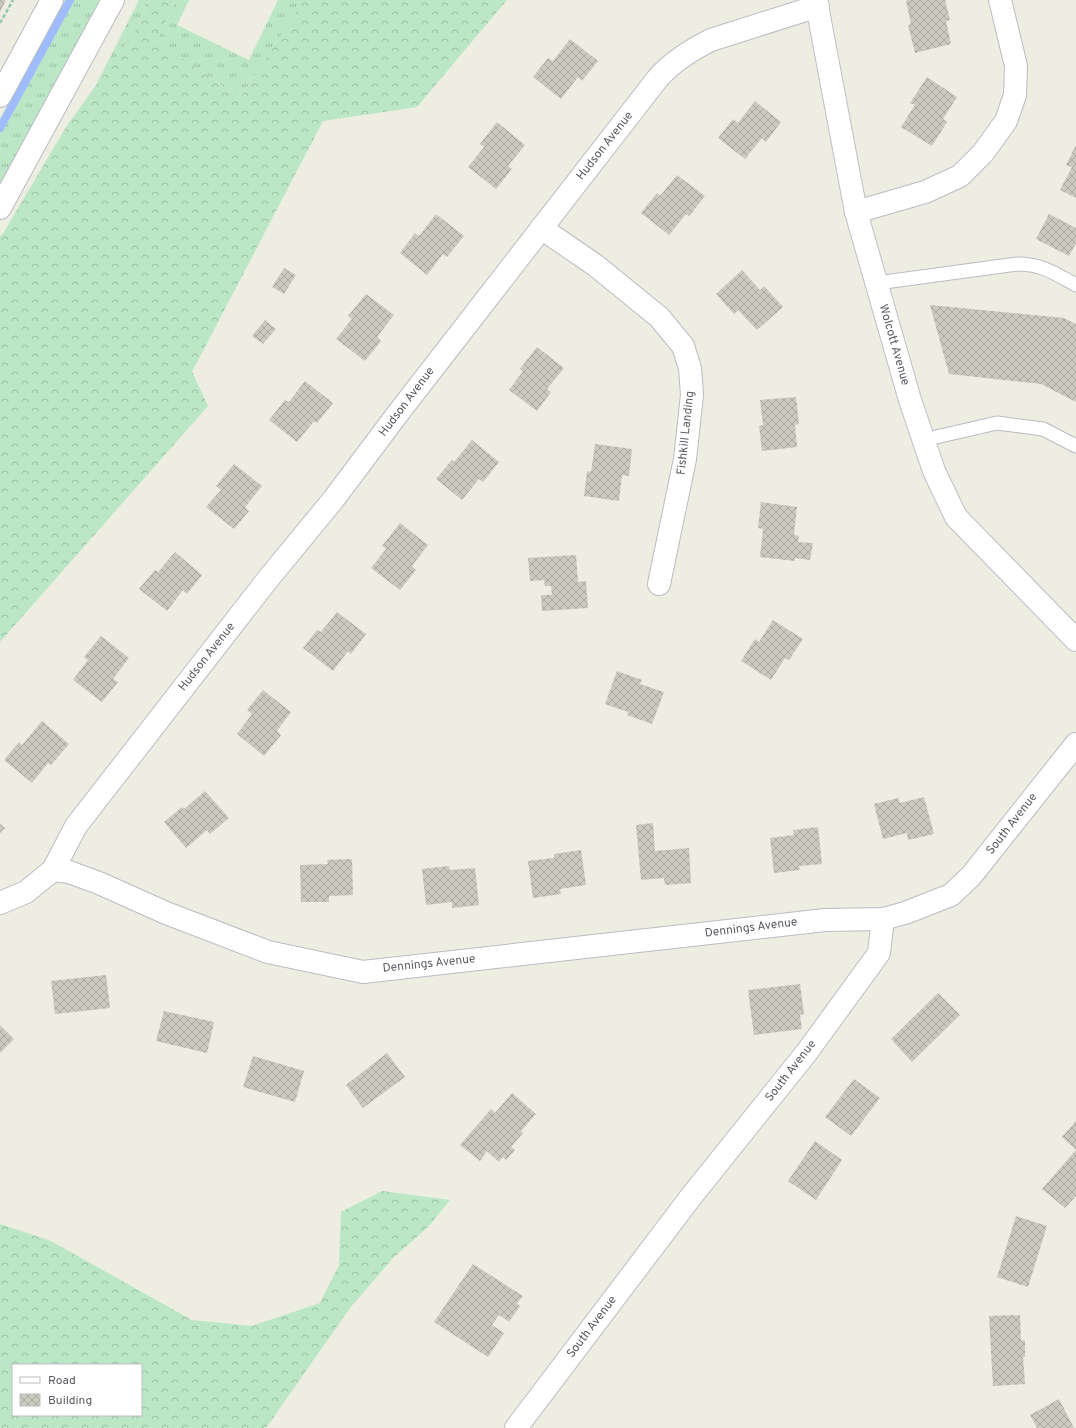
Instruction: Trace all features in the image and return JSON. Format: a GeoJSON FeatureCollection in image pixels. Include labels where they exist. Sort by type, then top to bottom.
{"type":"FeatureCollection","features":[{"type":"Feature","properties":{"kind":"street"},"geometry":{"type":"LineString","coordinates":[[0,96],[52,0]]}},
{"type":"Feature","properties":{"kind":"street"},"geometry":{"type":"LineString","coordinates":[[0,208],[113,0]]}},
{"type":"Feature","properties":{"kind":"street"},"geometry":{"type":"LineString","coordinates":[[856,212],[925,192],[960,176],[983,153],[1006,121],[1015,96],[1016,66],[1000,0]]}},
{"type":"Feature","properties":{"kind":"street","name":"Wolcott Avenue"},"geometry":{"type":"LineString","coordinates":[[817,3],[856,212],[910,400],[934,471],[956,517],[1076,640]]}},
{"type":"Feature","properties":{"kind":"street","name":"Hudson Avenue"},"geometry":{"type":"LineString","coordinates":[[53,870],[76,826],[263,585],[333,500],[399,412],[658,78],[670,65],[711,40],[817,3]]}},
{"type":"Feature","properties":{"kind":"street","name":"Fishkill Landing"},"geometry":{"type":"LineString","coordinates":[[541,228],[595,265],[659,316],[683,346],[690,368],[692,395],[685,459],[659,584]]}},
{"type":"Feature","properties":{"kind":"street","name":"South Avenue"},"geometry":{"type":"LineString","coordinates":[[516,1428],[690,1198],[807,1052],[880,953],[883,919],[905,913],[951,895],[972,876],[1076,744]]}},
{"type":"Feature","properties":{"kind":"street"},"geometry":{"type":"LineString","coordinates":[[0,903],[26,892],[53,870]]}},
{"type":"Feature","properties":{"kind":"street","name":"Dennings Avenue"},"geometry":{"type":"LineString","coordinates":[[53,870],[69,872],[166,913],[268,952],[363,972],[825,920],[883,919]]}},
{"type":"Feature","properties":{"kind":"lane"},"geometry":{"type":"LineString","coordinates":[[877,283],[1017,264],[1030,264],[1044,267],[1076,285]]}},
{"type":"Feature","properties":{"kind":"lane"},"geometry":{"type":"LineString","coordinates":[[923,440],[997,423],[1043,429],[1076,446]]}},
{"type":"Feature","properties":{"kind":"path"},"geometry":{"type":"LineString","coordinates":[[0,23],[13,0]]}},
{"type":"Feature","properties":{"kind":"green space"},"geometry":{"type":"Polygon","coordinates":[[[65,0],[105,0],[75,55],[0,183],[0,119],[65,0]]]}},
{"type":"Feature","properties":{"kind":"green space"},"geometry":{"type":"Polygon","coordinates":[[[139,0],[150,0],[135,31],[95,87],[139,0]]]}},
{"type":"Feature","properties":{"kind":"green space"},"geometry":{"type":"Polygon","coordinates":[[[150,0],[176,0],[157,41],[240,98],[304,0],[507,0],[417,107],[323,121],[192,372],[208,406],[0,642],[0,237],[66,127],[135,31],[150,0]]]}},
{"type":"Feature","properties":{"kind":"green space"},"geometry":{"type":"Polygon","coordinates":[[[176,0],[189,0],[177,25],[249,60],[278,0],[304,0],[240,98],[157,41],[176,0]]]}},
{"type":"Feature","properties":{"kind":"green space"},"geometry":{"type":"Polygon","coordinates":[[[382,1191],[450,1200],[428,1227],[393,1258],[350,1308],[266,1428],[0,1428],[0,1224],[51,1241],[192,1320],[252,1326],[320,1303],[339,1265],[341,1212],[382,1191]]]}},
{"type":"Feature","properties":{"kind":"building"},"geometry":{"type":"Polygon","coordinates":[[[0,0],[6,0],[0,12],[0,0]]]}},
{"type":"Feature","properties":{"kind":"building"},"geometry":{"type":"Polygon","coordinates":[[[945,0],[950,20],[946,21],[951,44],[915,53],[908,25],[911,24],[906,1],[945,0]]]}},
{"type":"Feature","properties":{"kind":"building"},"geometry":{"type":"Polygon","coordinates":[[[570,39],[598,61],[582,81],[578,77],[561,99],[533,77],[548,58],[553,61],[570,39]]]}},
{"type":"Feature","properties":{"kind":"building"},"geometry":{"type":"Polygon","coordinates":[[[927,77],[957,97],[943,119],[947,122],[932,146],[901,127],[915,105],[910,103],[927,77]]]}},
{"type":"Feature","properties":{"kind":"building"},"geometry":{"type":"Polygon","coordinates":[[[755,101],[781,122],[766,142],[762,138],[745,159],[718,138],[733,119],[738,123],[755,101]]]}},
{"type":"Feature","properties":{"kind":"building"},"geometry":{"type":"Polygon","coordinates":[[[497,122],[525,145],[508,166],[512,169],[496,189],[468,167],[484,147],[480,144],[497,122]]]}},
{"type":"Feature","properties":{"kind":"building"},"geometry":{"type":"Polygon","coordinates":[[[1076,145],[1076,198],[1060,190],[1072,167],[1066,165],[1076,145]]]}},
{"type":"Feature","properties":{"kind":"building"},"geometry":{"type":"Polygon","coordinates":[[[677,175],[705,196],[689,216],[686,214],[669,235],[641,213],[657,193],[660,196],[677,175]]]}},
{"type":"Feature","properties":{"kind":"building"},"geometry":{"type":"Polygon","coordinates":[[[436,214],[464,236],[447,257],[443,254],[427,275],[400,253],[415,233],[419,236],[436,214]]]}},
{"type":"Feature","properties":{"kind":"building"},"geometry":{"type":"Polygon","coordinates":[[[1049,214],[1076,228],[1076,243],[1069,256],[1036,239],[1049,214]]]}},
{"type":"Feature","properties":{"kind":"building"},"geometry":{"type":"Polygon","coordinates":[[[284,268],[296,275],[284,294],[272,287],[284,268]]]}},
{"type":"Feature","properties":{"kind":"building"},"geometry":{"type":"Polygon","coordinates":[[[742,270],[760,290],[764,286],[783,307],[757,330],[738,310],[734,314],[716,294],[742,270]]]}},
{"type":"Feature","properties":{"kind":"building"},"geometry":{"type":"Polygon","coordinates":[[[366,294],[394,315],[377,337],[381,341],[365,361],[336,339],[352,319],[348,316],[366,294]]]}},
{"type":"Feature","properties":{"kind":"building"},"geometry":{"type":"Polygon","coordinates":[[[930,305],[1064,318],[1076,324],[1076,402],[1041,384],[949,374],[930,305]]]}},
{"type":"Feature","properties":{"kind":"building"},"geometry":{"type":"Polygon","coordinates":[[[265,320],[276,329],[263,344],[252,336],[265,320]]]}},
{"type":"Feature","properties":{"kind":"building"},"geometry":{"type":"Polygon","coordinates":[[[537,347],[564,368],[547,389],[551,392],[537,411],[509,390],[523,371],[520,369],[537,347]]]}},
{"type":"Feature","properties":{"kind":"building"},"geometry":{"type":"Polygon","coordinates":[[[305,381],[333,403],[317,423],[314,421],[297,442],[269,420],[285,400],[289,402],[305,381]]]}},
{"type":"Feature","properties":{"kind":"building"},"geometry":{"type":"Polygon","coordinates":[[[796,397],[799,424],[795,425],[797,447],[762,451],[759,426],[763,425],[760,400],[796,397]]]}},
{"type":"Feature","properties":{"kind":"building"},"geometry":{"type":"Polygon","coordinates":[[[472,440],[499,462],[483,482],[479,479],[462,500],[436,479],[452,460],[454,462],[472,440]]]}},
{"type":"Feature","properties":{"kind":"building"},"geometry":{"type":"Polygon","coordinates":[[[595,444],[632,449],[629,476],[622,475],[619,501],[584,496],[587,471],[591,472],[595,444]]]}},
{"type":"Feature","properties":{"kind":"building"},"geometry":{"type":"Polygon","coordinates":[[[234,464],[262,486],[245,507],[249,511],[234,529],[206,507],[221,490],[216,486],[234,464]]]}},
{"type":"Feature","properties":{"kind":"building"},"geometry":{"type":"Polygon","coordinates":[[[761,502],[797,507],[794,535],[799,536],[798,542],[813,543],[810,560],[795,558],[795,561],[760,557],[763,529],[758,528],[761,502]]]}},
{"type":"Feature","properties":{"kind":"building"},"geometry":{"type":"Polygon","coordinates":[[[400,523],[428,545],[412,566],[416,570],[400,590],[371,568],[386,549],[382,546],[400,523]]]}},
{"type":"Feature","properties":{"kind":"building"},"geometry":{"type":"Polygon","coordinates":[[[175,552],[202,575],[187,594],[183,590],[167,611],[139,589],[155,570],[158,572],[175,552]]]}},
{"type":"Feature","properties":{"kind":"building"},"geometry":{"type":"Polygon","coordinates":[[[576,555],[578,582],[586,581],[588,608],[542,611],[541,595],[552,595],[551,586],[545,586],[544,580],[530,581],[528,558],[576,555]]]}},
{"type":"Feature","properties":{"kind":"building"},"geometry":{"type":"Polygon","coordinates":[[[337,612],[366,634],[351,654],[348,651],[333,671],[303,648],[317,630],[321,632],[337,612]]]}},
{"type":"Feature","properties":{"kind":"building"},"geometry":{"type":"Polygon","coordinates":[[[773,620],[803,639],[789,660],[785,658],[771,680],[741,661],[755,639],[759,642],[773,620]]]}},
{"type":"Feature","properties":{"kind":"building"},"geometry":{"type":"Polygon","coordinates":[[[101,636],[129,658],[113,679],[118,682],[102,702],[73,680],[88,660],[84,657],[101,636]]]}},
{"type":"Feature","properties":{"kind":"building"},"geometry":{"type":"Polygon","coordinates":[[[617,671],[642,680],[640,684],[664,692],[652,724],[627,715],[628,712],[605,704],[617,671]]]}},
{"type":"Feature","properties":{"kind":"building"},"geometry":{"type":"Polygon","coordinates":[[[263,690],[291,712],[277,731],[281,735],[264,756],[237,734],[252,714],[247,710],[263,690]]]}},
{"type":"Feature","properties":{"kind":"building"},"geometry":{"type":"Polygon","coordinates":[[[42,721],[69,744],[51,765],[48,763],[32,783],[4,760],[19,742],[22,745],[42,721]]]}},
{"type":"Feature","properties":{"kind":"building"},"geometry":{"type":"Polygon","coordinates":[[[205,791],[229,818],[210,834],[207,830],[186,848],[164,822],[182,807],[184,809],[205,791]]]}},
{"type":"Feature","properties":{"kind":"building"},"geometry":{"type":"Polygon","coordinates":[[[924,797],[934,834],[908,840],[907,833],[883,839],[874,804],[898,798],[900,803],[924,797]]]}},
{"type":"Feature","properties":{"kind":"building"},"geometry":{"type":"Polygon","coordinates":[[[653,823],[655,851],[689,848],[691,883],[665,885],[664,878],[641,880],[636,825],[653,823]]]}},
{"type":"Feature","properties":{"kind":"building"},"geometry":{"type":"Polygon","coordinates":[[[0,824],[5,828],[0,833],[0,824]]]}},
{"type":"Feature","properties":{"kind":"building"},"geometry":{"type":"Polygon","coordinates":[[[818,827],[822,864],[799,866],[800,870],[774,873],[770,838],[794,835],[793,830],[818,827]]]}},
{"type":"Feature","properties":{"kind":"building"},"geometry":{"type":"Polygon","coordinates":[[[581,850],[586,885],[560,889],[561,894],[533,898],[528,861],[554,858],[554,854],[581,850]]]}},
{"type":"Feature","properties":{"kind":"building"},"geometry":{"type":"Polygon","coordinates":[[[352,859],[353,895],[329,896],[329,902],[301,902],[300,865],[328,864],[327,860],[352,859]]]}},
{"type":"Feature","properties":{"kind":"building"},"geometry":{"type":"Polygon","coordinates":[[[449,866],[450,870],[475,868],[479,905],[452,908],[452,902],[426,905],[422,869],[449,866]]]}},
{"type":"Feature","properties":{"kind":"building"},"geometry":{"type":"Polygon","coordinates":[[[106,975],[110,1008],[55,1014],[51,981],[106,975]]]}},
{"type":"Feature","properties":{"kind":"building"},"geometry":{"type":"Polygon","coordinates":[[[800,984],[804,1014],[800,1015],[802,1029],[754,1035],[748,990],[800,984]]]}},
{"type":"Feature","properties":{"kind":"building"},"geometry":{"type":"Polygon","coordinates":[[[938,993],[960,1015],[912,1062],[891,1039],[938,993]]]}},
{"type":"Feature","properties":{"kind":"building"},"geometry":{"type":"Polygon","coordinates":[[[164,1011],[214,1022],[207,1053],[156,1041],[164,1011]]]}},
{"type":"Feature","properties":{"kind":"building"},"geometry":{"type":"Polygon","coordinates":[[[0,1025],[14,1039],[0,1053],[0,1025]]]}},
{"type":"Feature","properties":{"kind":"building"},"geometry":{"type":"Polygon","coordinates":[[[387,1053],[405,1077],[363,1108],[346,1085],[387,1053]]]}},
{"type":"Feature","properties":{"kind":"building"},"geometry":{"type":"Polygon","coordinates":[[[253,1056],[304,1071],[295,1102],[243,1087],[253,1056]]]}},
{"type":"Feature","properties":{"kind":"building"},"geometry":{"type":"Polygon","coordinates":[[[854,1079],[880,1098],[851,1136],[825,1117],[854,1079]]]}},
{"type":"Feature","properties":{"kind":"building"},"geometry":{"type":"Polygon","coordinates":[[[512,1093],[536,1114],[521,1131],[523,1133],[511,1147],[515,1150],[506,1160],[503,1157],[499,1162],[487,1151],[480,1161],[460,1145],[491,1109],[495,1113],[512,1093]]]}},
{"type":"Feature","properties":{"kind":"building"},"geometry":{"type":"Polygon","coordinates":[[[1076,1121],[1076,1150],[1062,1137],[1076,1121]]]}},
{"type":"Feature","properties":{"kind":"building"},"geometry":{"type":"Polygon","coordinates":[[[815,1141],[842,1160],[816,1200],[788,1181],[815,1141]]]}},
{"type":"Feature","properties":{"kind":"building"},"geometry":{"type":"Polygon","coordinates":[[[1076,1150],[1076,1196],[1065,1208],[1042,1189],[1076,1150]]]}},
{"type":"Feature","properties":{"kind":"building"},"geometry":{"type":"Polygon","coordinates":[[[1016,1216],[1047,1226],[1028,1287],[997,1277],[1016,1216]]]}},
{"type":"Feature","properties":{"kind":"building"},"geometry":{"type":"Polygon","coordinates":[[[473,1264],[523,1296],[517,1303],[520,1306],[509,1322],[499,1315],[492,1325],[504,1333],[488,1357],[434,1322],[473,1264]]]}},
{"type":"Feature","properties":{"kind":"building"},"geometry":{"type":"Polygon","coordinates":[[[1020,1315],[1021,1341],[1025,1340],[1025,1357],[1023,1357],[1025,1384],[993,1386],[989,1316],[1020,1315]]]}},
{"type":"Feature","properties":{"kind":"building"},"geometry":{"type":"Polygon","coordinates":[[[1059,1399],[1074,1428],[1037,1428],[1030,1415],[1059,1399]]]}},
{"type":"Feature","properties":{"kind":"waterway"},"geometry":{"type":"LineString","coordinates":[[0,128],[70,0]]}}]}
